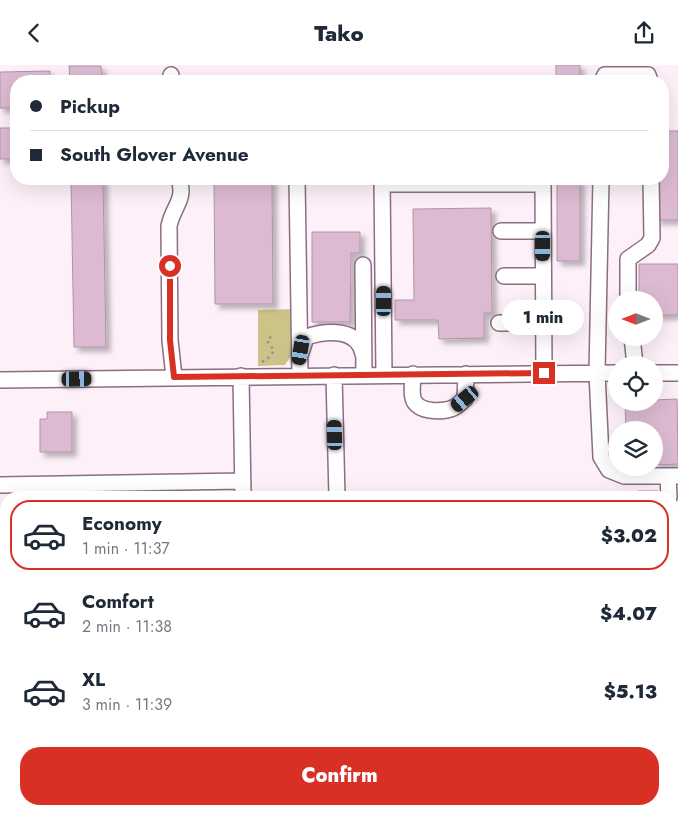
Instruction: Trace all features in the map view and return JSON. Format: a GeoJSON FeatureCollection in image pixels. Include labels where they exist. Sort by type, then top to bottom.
{"type":"FeatureCollection","features":[{"type":"Feature","properties":{"kind":"street"},"geometry":{"type":"LineString","coordinates":[[605,75],[648,75]]}},
{"type":"Feature","properties":{"kind":"street"},"geometry":{"type":"LineString","coordinates":[[174,377],[170,340],[169,226],[172,213],[181,200],[181,185]]}},
{"type":"Feature","properties":{"kind":"street"},"geometry":{"type":"LineString","coordinates":[[297,185],[299,368]]}},
{"type":"Feature","properties":{"kind":"street"},"geometry":{"type":"LineString","coordinates":[[382,185],[384,375]]}},
{"type":"Feature","properties":{"kind":"street"},"geometry":{"type":"LineString","coordinates":[[543,185],[544,373]]}},
{"type":"Feature","properties":{"kind":"street"},"geometry":{"type":"LineString","coordinates":[[602,185],[597,373],[601,457],[609,470],[624,476],[673,476],[670,491]]}},
{"type":"Feature","properties":{"kind":"street"},"geometry":{"type":"LineString","coordinates":[[628,291],[628,259],[648,245],[652,238],[651,185]]}},
{"type":"Feature","properties":{"kind":"street"},"geometry":{"type":"LineString","coordinates":[[501,231],[543,231]]}},
{"type":"Feature","properties":{"kind":"street"},"geometry":{"type":"LineString","coordinates":[[363,265],[364,368]]}},
{"type":"Feature","properties":{"kind":"street"},"geometry":{"type":"LineString","coordinates":[[504,276],[544,276]]}},
{"type":"Feature","properties":{"kind":"street"},"geometry":{"type":"LineString","coordinates":[[499,323],[544,323]]}},
{"type":"Feature","properties":{"kind":"street"},"geometry":{"type":"LineString","coordinates":[[299,368],[306,337],[319,333],[348,334],[355,337],[361,345],[364,368]]}},
{"type":"Feature","properties":{"kind":"street"},"geometry":{"type":"LineString","coordinates":[[0,380],[241,376],[299,368],[334,375],[364,368],[384,375],[608,373]]}},
{"type":"Feature","properties":{"kind":"street"},"geometry":{"type":"LineString","coordinates":[[663,373],[678,373]]}},
{"type":"Feature","properties":{"kind":"street"},"geometry":{"type":"LineString","coordinates":[[413,374],[413,398],[416,405],[426,410],[455,407],[465,399],[466,374]]}},
{"type":"Feature","properties":{"kind":"street"},"geometry":{"type":"LineString","coordinates":[[334,375],[337,491]]}},
{"type":"Feature","properties":{"kind":"street"},"geometry":{"type":"LineString","coordinates":[[241,376],[244,491]]}},
{"type":"Feature","properties":{"kind":"street"},"geometry":{"type":"LineString","coordinates":[[0,485],[244,481]]}},
{"type":"Feature","properties":{"kind":"path"},"geometry":{"type":"LineString","coordinates":[[262,362],[271,356],[274,350],[267,341],[274,334]]}},
{"type":"Feature","properties":{"kind":"shaded area"},"geometry":{"type":"Polygon","coordinates":[[[294,309],[292,354],[285,365],[258,366],[258,310],[294,309]]]}},
{"type":"Feature","properties":{"kind":"building"},"geometry":{"type":"Polygon","coordinates":[[[556,65],[580,65],[580,75],[556,75],[556,65]]]}},
{"type":"Feature","properties":{"kind":"building"},"geometry":{"type":"Polygon","coordinates":[[[69,66],[101,66],[102,75],[70,75],[69,66]]]}},
{"type":"Feature","properties":{"kind":"building"},"geometry":{"type":"Polygon","coordinates":[[[50,71],[50,75],[10,75],[10,108],[0,108],[0,72],[50,71]]]}},
{"type":"Feature","properties":{"kind":"building"},"geometry":{"type":"Polygon","coordinates":[[[0,128],[10,128],[10,159],[0,159],[0,128]]]}},
{"type":"Feature","properties":{"kind":"building"},"geometry":{"type":"Polygon","coordinates":[[[669,131],[678,131],[678,220],[656,220],[656,185],[669,185],[669,131]]]}},
{"type":"Feature","properties":{"kind":"building"},"geometry":{"type":"Polygon","coordinates":[[[71,185],[103,185],[106,347],[74,347],[71,185]]]}},
{"type":"Feature","properties":{"kind":"building"},"geometry":{"type":"Polygon","coordinates":[[[214,185],[272,185],[273,304],[215,304],[214,185]]]}},
{"type":"Feature","properties":{"kind":"building"},"geometry":{"type":"Polygon","coordinates":[[[557,185],[580,185],[580,261],[557,261],[557,185]]]}},
{"type":"Feature","properties":{"kind":"building"},"geometry":{"type":"Polygon","coordinates":[[[491,208],[492,313],[484,313],[484,338],[439,339],[438,320],[395,320],[395,300],[414,300],[413,209],[491,208]]]}},
{"type":"Feature","properties":{"kind":"building"},"geometry":{"type":"Polygon","coordinates":[[[312,232],[360,232],[360,253],[351,253],[350,322],[312,322],[312,232]]]}},
{"type":"Feature","properties":{"kind":"building"},"geometry":{"type":"Polygon","coordinates":[[[639,264],[678,264],[678,315],[663,315],[663,291],[639,291],[639,264]]]}},
{"type":"Feature","properties":{"kind":"building"},"geometry":{"type":"Polygon","coordinates":[[[677,399],[678,464],[663,465],[663,421],[626,421],[625,411],[663,411],[663,400],[677,399]]]}},
{"type":"Feature","properties":{"kind":"building"},"geometry":{"type":"Polygon","coordinates":[[[47,412],[72,412],[72,452],[40,452],[40,419],[47,419],[47,412]]]}},
{"type":"Feature","properties":{"kind":"route"},"geometry":{"type":"LineString","coordinates":[[170,266],[170,340],[174,377],[544,373]]}}]}
